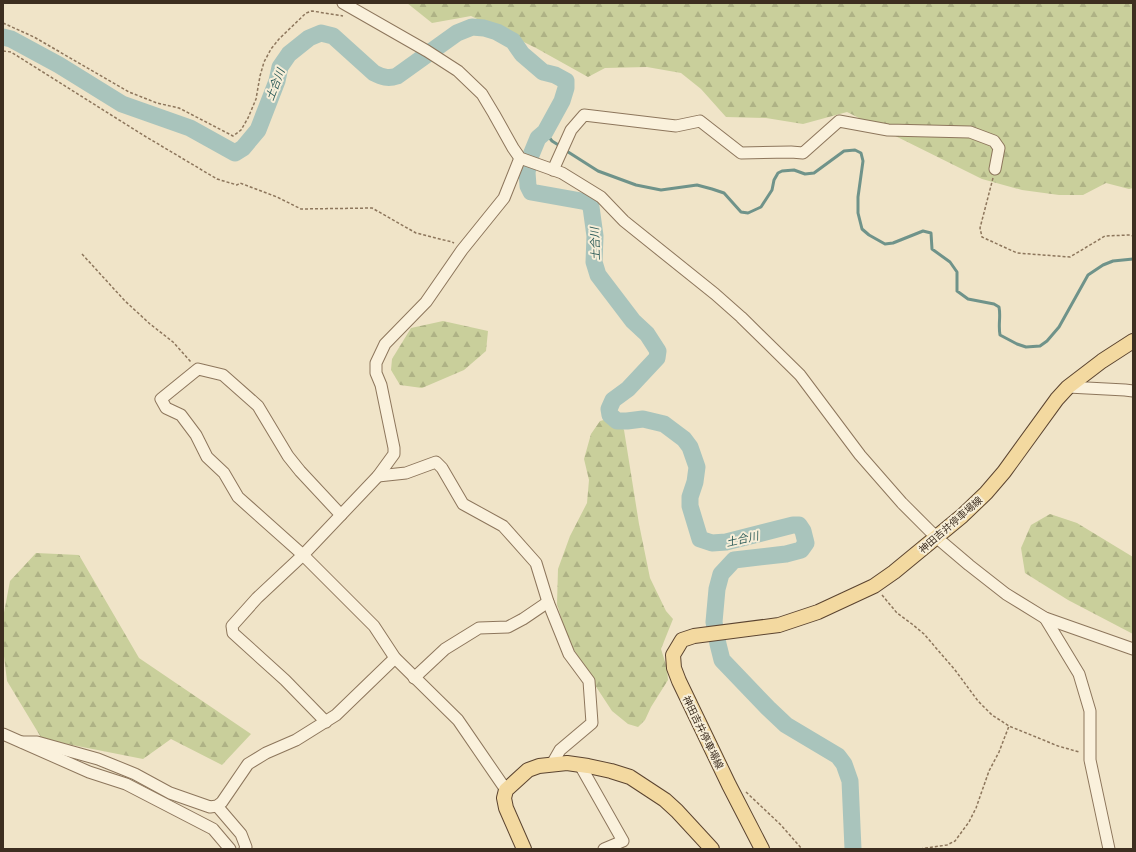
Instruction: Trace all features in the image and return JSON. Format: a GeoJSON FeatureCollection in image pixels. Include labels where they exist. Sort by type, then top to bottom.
{"type":"FeatureCollection","features":[{"type":"Feature","properties":{"kind":"main road","name":"神田吉井停車場線"},"geometry":{"type":"LineString","coordinates":[[762,849],[674,668],[673,655],[682,640],[694,636],[779,625],[818,612],[874,586],[894,572],[962,516],[986,493],[1004,472],[1057,399],[1068,387],[1102,361],[1133,341]]}},
{"type":"Feature","properties":{"kind":"main road"},"geometry":{"type":"LineString","coordinates":[[524,849],[506,808],[504,798],[506,790],[528,770],[539,766],[567,763],[611,771],[630,777],[665,800],[712,849]]}},
{"type":"Feature","properties":{"kind":"street"},"geometry":{"type":"LineString","coordinates":[[343,3],[427,51],[458,71],[482,94],[512,148],[520,158],[562,173],[601,197],[624,221],[715,294],[741,317],[800,375],[860,455],[902,503],[936,537],[969,565],[1006,594],[1045,618],[1133,649]]}},
{"type":"Feature","properties":{"kind":"street"},"geometry":{"type":"LineString","coordinates":[[553,170],[571,130],[584,115],[676,126],[700,121],[741,153],[803,153],[838,122],[888,130],[970,132],[994,141],[999,148],[995,169]]}},
{"type":"Feature","properties":{"kind":"street"},"geometry":{"type":"LineString","coordinates":[[326,722],[285,680],[233,633],[232,626],[257,598],[303,555],[378,476],[394,454],[381,385],[376,373],[376,363],[385,344],[426,302],[462,250],[504,198],[520,158]]}},
{"type":"Feature","properties":{"kind":"street"},"geometry":{"type":"LineString","coordinates":[[341,514],[300,471],[288,456],[258,406],[223,375],[198,370],[161,399],[166,408],[181,415],[196,436],[207,457],[224,473],[238,497],[303,555],[374,626],[395,658],[458,720],[506,790]]}},
{"type":"Feature","properties":{"kind":"street"},"geometry":{"type":"LineString","coordinates":[[1068,387],[1129,390],[1133,399]]}},
{"type":"Feature","properties":{"kind":"street"},"geometry":{"type":"LineString","coordinates":[[378,476],[406,472],[436,462],[442,468],[463,504],[503,526],[536,563],[548,602],[570,654],[589,681],[592,723],[560,750],[552,764]]}},
{"type":"Feature","properties":{"kind":"street"},"geometry":{"type":"LineString","coordinates":[[414,678],[445,649],[479,628],[508,627],[548,602]]}},
{"type":"Feature","properties":{"kind":"street"},"geometry":{"type":"LineString","coordinates":[[1045,618],[1079,674],[1090,711],[1090,760],[1109,849]]}},
{"type":"Feature","properties":{"kind":"street"},"geometry":{"type":"LineString","coordinates":[[22,742],[37,742],[98,759],[135,774],[170,792],[210,807],[217,806],[222,802],[248,764],[266,753],[296,740],[336,715],[395,658]]}},
{"type":"Feature","properties":{"kind":"street"},"geometry":{"type":"LineString","coordinates":[[3,734],[89,772],[126,784],[213,830],[230,849]]}},
{"type":"Feature","properties":{"kind":"street"},"geometry":{"type":"LineString","coordinates":[[580,765],[623,841],[604,849]]}},
{"type":"Feature","properties":{"kind":"street"},"geometry":{"type":"LineString","coordinates":[[217,806],[240,834],[246,849]]}},
{"type":"Feature","properties":{"kind":"path"},"geometry":{"type":"LineString","coordinates":[[3,24],[34,37],[129,92],[157,103],[179,108],[233,136],[241,130],[248,118],[256,99],[264,62],[271,49],[279,39],[306,13],[312,11],[347,16],[360,14]]}},
{"type":"Feature","properties":{"kind":"path"},"geometry":{"type":"LineString","coordinates":[[3,51],[11,52],[143,135],[217,178],[237,185],[240,183],[277,197],[302,209],[372,208],[416,233],[452,242],[462,250]]}},
{"type":"Feature","properties":{"kind":"path"},"geometry":{"type":"LineString","coordinates":[[995,169],[980,228],[982,238],[1017,253],[1070,256],[1105,236],[1129,234],[1133,236]]}},
{"type":"Feature","properties":{"kind":"path"},"geometry":{"type":"LineString","coordinates":[[82,254],[125,301],[150,324],[173,342],[198,370]]}},
{"type":"Feature","properties":{"kind":"path"},"geometry":{"type":"LineString","coordinates":[[874,586],[898,613],[924,634],[955,670],[978,701],[992,715],[1009,726],[1058,746],[1079,752],[1090,760]]}},
{"type":"Feature","properties":{"kind":"path"},"geometry":{"type":"LineString","coordinates":[[920,849],[947,845],[955,841],[969,822],[1009,726]]}},
{"type":"Feature","properties":{"kind":"path"},"geometry":{"type":"LineString","coordinates":[[730,785],[739,784],[781,825],[802,849]]}},
{"type":"Feature","properties":{"kind":"green space"},"geometry":{"type":"Polygon","coordinates":[[[407,3],[1133,3],[1133,188],[1129,189],[1106,183],[1083,195],[1059,195],[1022,190],[982,179],[847,112],[803,124],[766,118],[726,117],[701,89],[681,73],[647,67],[605,68],[588,77],[536,48],[471,16],[432,23],[407,3]]]}},
{"type":"Feature","properties":{"kind":"green space"},"geometry":{"type":"Polygon","coordinates":[[[443,321],[488,331],[486,351],[464,370],[422,388],[400,385],[391,370],[392,359],[411,328],[443,321]]]}},
{"type":"Feature","properties":{"kind":"green space"},"geometry":{"type":"Polygon","coordinates":[[[615,417],[624,430],[639,524],[650,578],[666,611],[673,619],[661,649],[667,668],[668,680],[651,707],[645,720],[638,727],[628,724],[612,711],[587,673],[567,637],[557,604],[558,569],[570,536],[587,503],[589,480],[584,459],[591,434],[600,421],[615,417]]]}},
{"type":"Feature","properties":{"kind":"green space"},"geometry":{"type":"Polygon","coordinates":[[[1050,514],[1077,523],[1133,557],[1133,634],[1068,600],[1025,573],[1021,548],[1031,525],[1050,514]]]}},
{"type":"Feature","properties":{"kind":"green space"},"geometry":{"type":"Polygon","coordinates":[[[36,553],[79,555],[139,658],[251,734],[222,765],[171,739],[143,759],[42,739],[7,681],[3,648],[3,618],[10,581],[36,553]]]}},
{"type":"Feature","properties":{"kind":"waterway","name":"土合川"},"geometry":{"type":"LineString","coordinates":[[3,37],[11,39],[59,65],[122,104],[190,128],[235,153],[243,148],[258,130],[277,81],[280,67],[289,54],[309,38],[321,33],[333,36],[374,73],[391,77],[397,76],[457,33],[472,27],[484,28],[497,32],[513,41],[522,54],[543,72],[555,75],[566,81],[566,88],[562,101],[545,132],[538,138],[531,155],[527,172],[528,186],[531,192],[587,202],[591,207],[595,236],[594,262],[598,275],[633,321],[647,334],[658,351],[657,358],[628,389],[613,400],[609,409],[610,415],[617,421],[643,419],[664,424],[684,439],[690,447],[697,467],[695,482],[690,497],[690,506],[700,539],[712,543],[726,542],[793,525],[799,525],[803,531],[806,543],[801,550],[786,554],[734,560],[721,574],[717,589],[714,622],[722,660],[786,725],[838,756],[844,764],[850,781],[853,849]]}},
{"type":"Feature","properties":{"kind":"waterway"},"geometry":{"type":"LineString","coordinates":[[545,132],[552,141],[560,146]]}},
{"type":"Feature","properties":{"kind":"waterway"},"geometry":{"type":"LineString","coordinates":[[565,150],[598,171],[636,185],[661,190],[697,185],[724,193],[741,212],[748,213],[761,207],[772,190],[774,180],[778,173],[782,171],[794,170],[805,174],[814,173],[844,151],[855,150],[861,153],[863,161],[858,197],[858,213],[862,229],[869,235],[885,244],[893,243],[923,231],[931,233],[932,249],[950,262],[957,272],[957,291],[968,299],[994,304],[999,307],[1000,335],[1026,347],[1040,346],[1047,341],[1059,327],[1088,275],[1103,265],[1113,261],[1133,259]]}}]}
